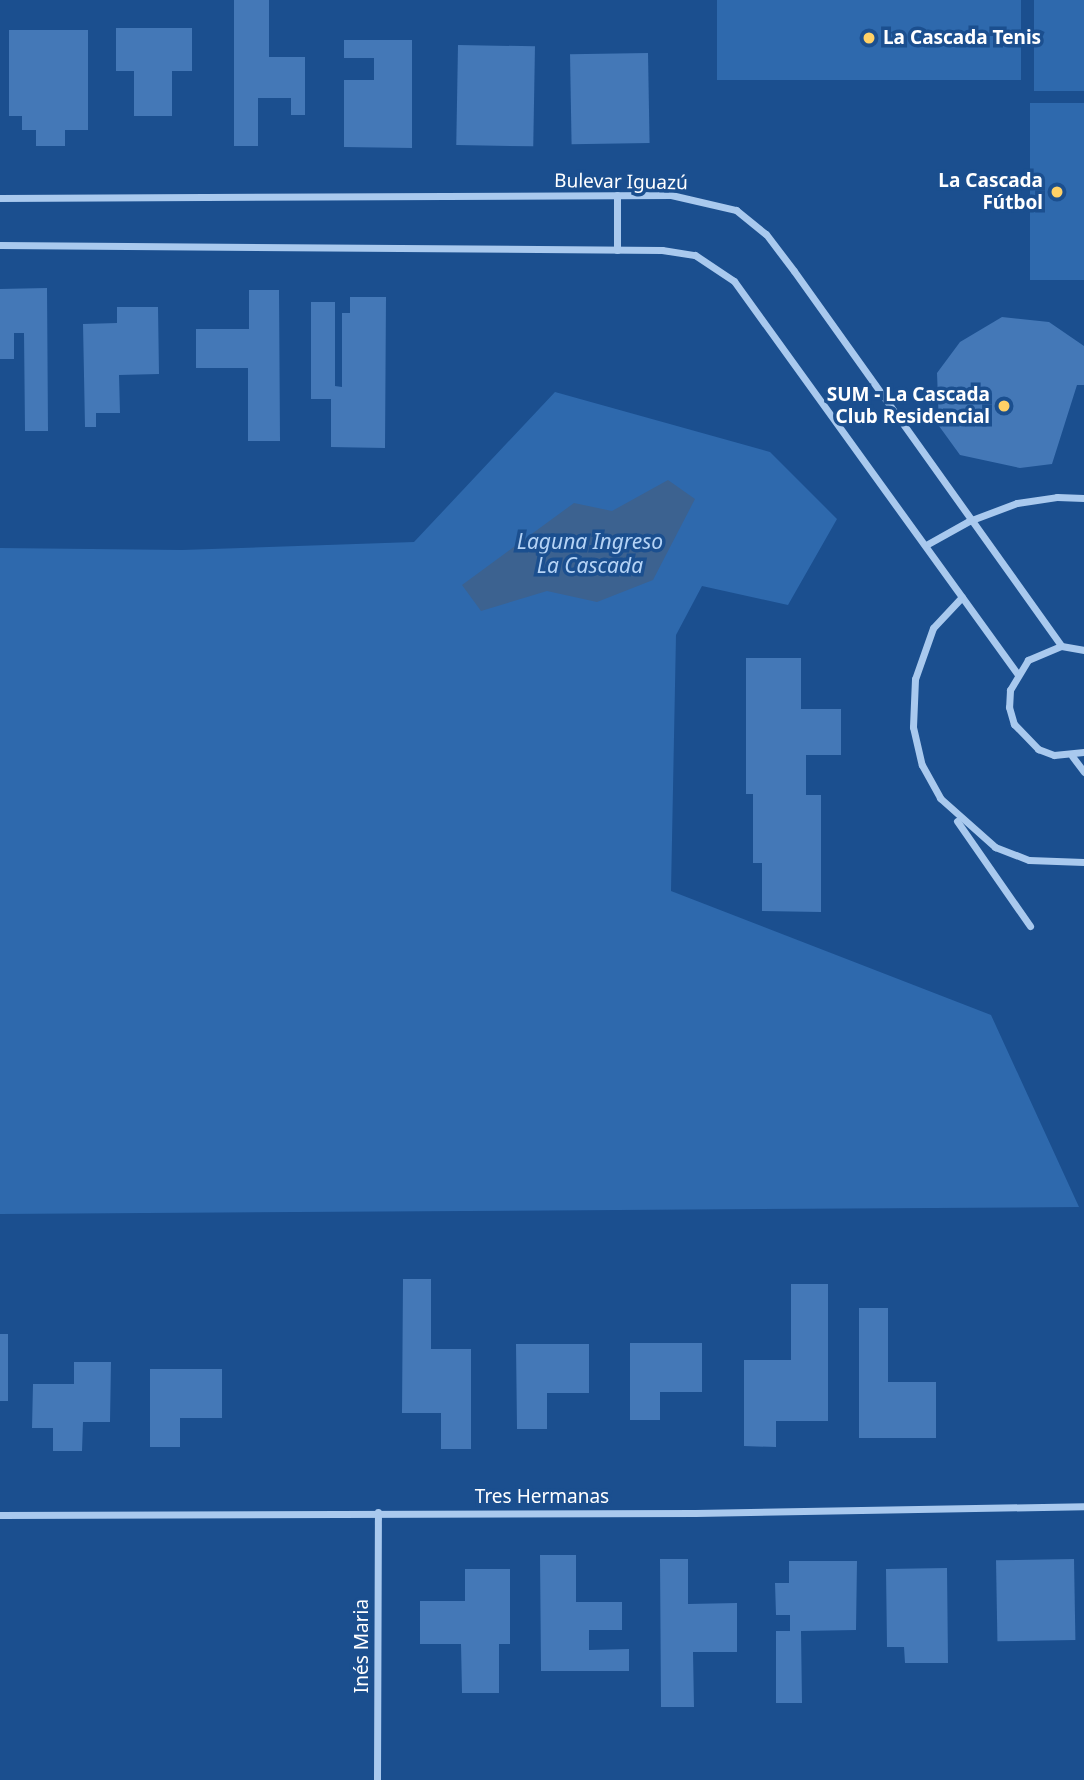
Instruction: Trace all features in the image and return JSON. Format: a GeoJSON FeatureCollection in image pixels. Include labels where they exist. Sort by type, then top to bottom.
{"type":"FeatureCollection","features":[{"type":"Feature","properties":{"kind":"street"},"geometry":{"type":"LineString","coordinates":[[617,195],[617,250]]}},
{"type":"Feature","properties":{"kind":"street","name":"Bulevar Iguazú"},"geometry":{"type":"LineString","coordinates":[[0,198],[671,195],[708,201],[736,211],[755,223],[794,271],[969,521],[1061,646]]}},
{"type":"Feature","properties":{"kind":"street"},"geometry":{"type":"LineString","coordinates":[[0,245],[617,250],[695,255],[734,281],[1017,674]]}},
{"type":"Feature","properties":{"kind":"street"},"geometry":{"type":"LineString","coordinates":[[926,545],[969,521],[1017,503],[1057,497],[1084,498]]}},
{"type":"Feature","properties":{"kind":"street"},"geometry":{"type":"LineString","coordinates":[[962,597],[933,628],[915,679],[913,727],[922,765],[940,798],[1030,926]]}},
{"type":"Feature","properties":{"kind":"street"},"geometry":{"type":"LineString","coordinates":[[1084,650],[1061,646],[1028,660],[1017,674],[1010,699],[1014,724],[1038,749],[1072,756],[1084,752]]}},
{"type":"Feature","properties":{"kind":"street"},"geometry":{"type":"LineString","coordinates":[[1072,756],[1084,772]]}},
{"type":"Feature","properties":{"kind":"street"},"geometry":{"type":"LineString","coordinates":[[940,798],[995,847],[1029,860],[1084,862]]}},
{"type":"Feature","properties":{"kind":"street","name":"Tres Hermanas"},"geometry":{"type":"LineString","coordinates":[[0,1515],[695,1513],[1084,1506]]}},
{"type":"Feature","properties":{"kind":"street","name":"Inés Maria"},"geometry":{"type":"LineString","coordinates":[[377,1780],[378,1512]]}},
{"type":"Feature","properties":{"kind":"shaded area","name":"La Cascada Tenis"},"geometry":{"type":"Polygon","coordinates":[[[717,0],[1021,0],[1021,80],[717,80],[717,0]]]}},
{"type":"Feature","properties":{"kind":"shaded area"},"geometry":{"type":"Polygon","coordinates":[[[1034,0],[1084,0],[1084,91],[1034,91],[1034,0]]]}},
{"type":"Feature","properties":{"kind":"shaded area","name":"La Cascada Fútbol"},"geometry":{"type":"Polygon","coordinates":[[[1030,103],[1084,103],[1084,280],[1030,280],[1030,103]]]}},
{"type":"Feature","properties":{"kind":"shaded area"},"geometry":{"type":"Polygon","coordinates":[[[555,392],[770,452],[837,519],[788,605],[702,586],[676,635],[671,891],[991,1015],[1079,1207],[0,1214],[0,548],[182,550],[414,542],[555,392]]]}},
{"type":"Feature","properties":{"kind":"water","name":"Laguna Ingreso La Cascada"},"geometry":{"type":"Polygon","coordinates":[[[668,480],[695,499],[653,580],[597,602],[547,591],[481,611],[462,585],[574,503],[612,511],[668,480]]]}},
{"type":"Feature","properties":{"kind":"building"},"geometry":{"type":"Polygon","coordinates":[[[234,0],[269,0],[269,57],[305,57],[305,115],[291,115],[291,98],[258,98],[258,146],[234,146],[234,0]]]}},
{"type":"Feature","properties":{"kind":"building"},"geometry":{"type":"Polygon","coordinates":[[[116,28],[192,28],[192,71],[172,71],[172,116],[134,116],[134,71],[116,71],[116,28]]]}},
{"type":"Feature","properties":{"kind":"building"},"geometry":{"type":"Polygon","coordinates":[[[9,30],[88,30],[88,130],[65,130],[65,146],[36,146],[36,130],[22,130],[22,116],[9,116],[9,30]]]}},
{"type":"Feature","properties":{"kind":"building"},"geometry":{"type":"Polygon","coordinates":[[[344,40],[412,40],[412,148],[344,147],[344,80],[374,80],[374,58],[344,58],[344,40]]]}},
{"type":"Feature","properties":{"kind":"building"},"geometry":{"type":"Polygon","coordinates":[[[458,45],[535,46],[533,146],[456,145],[458,45]]]}},
{"type":"Feature","properties":{"kind":"building"},"geometry":{"type":"Polygon","coordinates":[[[648,53],[650,143],[572,144],[570,54],[648,53]]]}},
{"type":"Feature","properties":{"kind":"building"},"geometry":{"type":"Polygon","coordinates":[[[47,288],[48,431],[25,431],[24,333],[14,333],[14,359],[0,359],[0,289],[47,288]]]}},
{"type":"Feature","properties":{"kind":"building"},"geometry":{"type":"Polygon","coordinates":[[[249,290],[279,290],[280,441],[248,441],[248,368],[196,368],[196,329],[249,329],[249,290]]]}},
{"type":"Feature","properties":{"kind":"building"},"geometry":{"type":"Polygon","coordinates":[[[350,297],[386,297],[385,448],[331,447],[331,399],[311,399],[311,302],[335,302],[335,386],[342,387],[342,313],[350,313],[350,297]]]}},
{"type":"Feature","properties":{"kind":"building"},"geometry":{"type":"Polygon","coordinates":[[[117,307],[158,307],[159,374],[119,375],[120,413],[96,413],[96,427],[85,427],[83,324],[117,323],[117,307]]]}},
{"type":"Feature","properties":{"kind":"building","name":"SUM - La Cascada Club Residencial"},"geometry":{"type":"Polygon","coordinates":[[[1002,317],[1049,322],[1084,346],[1084,385],[1077,385],[1052,464],[1020,468],[960,455],[939,426],[937,373],[960,342],[1002,317]]]}},
{"type":"Feature","properties":{"kind":"building"},"geometry":{"type":"Polygon","coordinates":[[[746,658],[801,658],[801,709],[841,709],[841,755],[806,755],[806,795],[821,795],[821,912],[762,911],[762,863],[753,863],[753,794],[746,794],[746,658]]]}},
{"type":"Feature","properties":{"kind":"building"},"geometry":{"type":"Polygon","coordinates":[[[403,1279],[431,1279],[431,1349],[471,1349],[471,1449],[441,1449],[441,1413],[402,1413],[403,1279]]]}},
{"type":"Feature","properties":{"kind":"building"},"geometry":{"type":"Polygon","coordinates":[[[791,1284],[828,1284],[828,1421],[776,1421],[776,1447],[744,1446],[744,1360],[791,1360],[791,1284]]]}},
{"type":"Feature","properties":{"kind":"building"},"geometry":{"type":"Polygon","coordinates":[[[859,1308],[888,1308],[888,1382],[936,1382],[936,1438],[859,1438],[859,1308]]]}},
{"type":"Feature","properties":{"kind":"building"},"geometry":{"type":"Polygon","coordinates":[[[0,1334],[8,1334],[8,1401],[0,1401],[0,1334]]]}},
{"type":"Feature","properties":{"kind":"building"},"geometry":{"type":"Polygon","coordinates":[[[630,1343],[702,1343],[702,1392],[660,1392],[660,1420],[630,1420],[630,1343]]]}},
{"type":"Feature","properties":{"kind":"building"},"geometry":{"type":"Polygon","coordinates":[[[516,1344],[589,1344],[589,1393],[547,1393],[547,1429],[517,1429],[516,1344]]]}},
{"type":"Feature","properties":{"kind":"building"},"geometry":{"type":"Polygon","coordinates":[[[74,1362],[111,1362],[110,1422],[83,1422],[82,1451],[53,1451],[53,1428],[32,1428],[33,1384],[74,1384],[74,1362]]]}},
{"type":"Feature","properties":{"kind":"building"},"geometry":{"type":"Polygon","coordinates":[[[150,1369],[222,1369],[222,1418],[180,1418],[180,1447],[150,1447],[150,1369]]]}},
{"type":"Feature","properties":{"kind":"building"},"geometry":{"type":"Polygon","coordinates":[[[540,1555],[576,1555],[576,1602],[622,1602],[622,1630],[589,1630],[589,1650],[629,1649],[629,1671],[541,1671],[540,1555]]]}},
{"type":"Feature","properties":{"kind":"building"},"geometry":{"type":"Polygon","coordinates":[[[660,1559],[688,1559],[688,1604],[737,1603],[737,1652],[693,1652],[694,1707],[661,1707],[660,1559]]]}},
{"type":"Feature","properties":{"kind":"building"},"geometry":{"type":"Polygon","coordinates":[[[1074,1559],[1075,1640],[997,1641],[996,1560],[1074,1559]]]}},
{"type":"Feature","properties":{"kind":"building"},"geometry":{"type":"Polygon","coordinates":[[[789,1561],[857,1561],[856,1630],[801,1631],[802,1703],[776,1703],[776,1631],[790,1631],[790,1615],[776,1615],[775,1583],[789,1583],[789,1561]]]}},
{"type":"Feature","properties":{"kind":"building"},"geometry":{"type":"Polygon","coordinates":[[[947,1568],[948,1663],[905,1663],[904,1647],[887,1647],[886,1569],[947,1568]]]}},
{"type":"Feature","properties":{"kind":"building"},"geometry":{"type":"Polygon","coordinates":[[[465,1569],[510,1569],[510,1644],[499,1644],[499,1693],[462,1693],[461,1644],[420,1644],[420,1601],[465,1601],[465,1569]]]}},
{"type":"Feature","properties":{"kind":"place","name":"La Cascada Tenis"},"geometry":{"type":"Point","coordinates":[869,38]}},
{"type":"Feature","properties":{"kind":"place","name":"La Cascada Fútbol"},"geometry":{"type":"Point","coordinates":[1057,192]}},
{"type":"Feature","properties":{"kind":"place","name":"SUM - La Cascada Club Residencial"},"geometry":{"type":"Point","coordinates":[1004,406]}}]}
